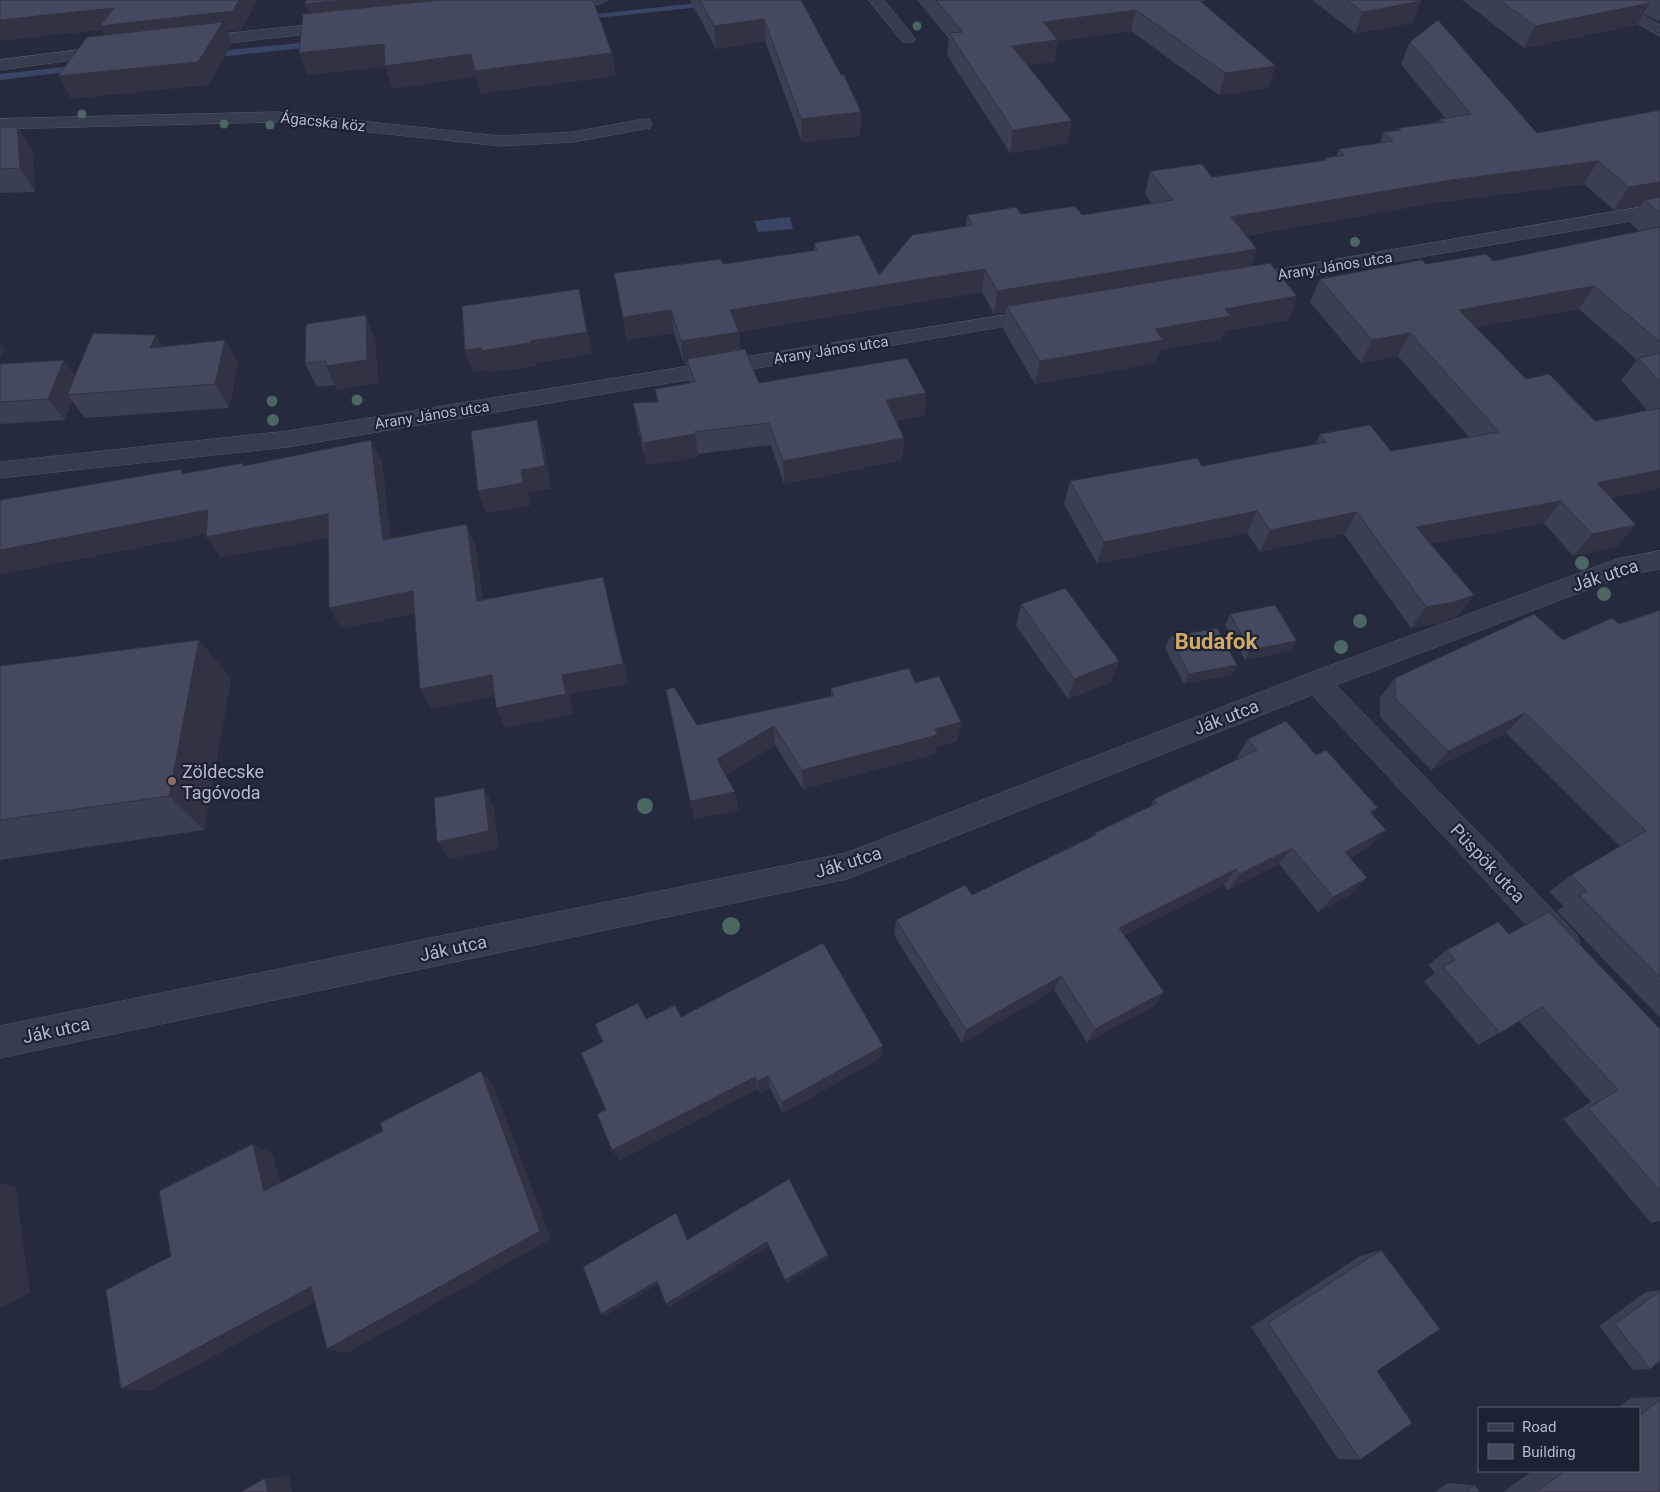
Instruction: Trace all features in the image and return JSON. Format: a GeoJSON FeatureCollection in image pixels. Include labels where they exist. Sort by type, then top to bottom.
{"type":"FeatureCollection","features":[{"type":"Feature","properties":{"kind":"street"},"geometry":{"type":"LineString","coordinates":[[545,6],[601,0]]}},
{"type":"Feature","properties":{"kind":"street"},"geometry":{"type":"LineString","coordinates":[[876,0],[908,39]]}},
{"type":"Feature","properties":{"kind":"street"},"geometry":{"type":"LineString","coordinates":[[1605,0],[1660,31]]}},
{"type":"Feature","properties":{"kind":"street"},"geometry":{"type":"LineString","coordinates":[[178,44],[353,26]]}},
{"type":"Feature","properties":{"kind":"street"},"geometry":{"type":"LineString","coordinates":[[0,65],[121,50]]}},
{"type":"Feature","properties":{"kind":"street","name":"Ágacska köz"},"geometry":{"type":"LineString","coordinates":[[0,124],[277,117],[500,141],[532,141],[604,134],[644,124]]}},
{"type":"Feature","properties":{"kind":"street","name":"Arany János utca"},"geometry":{"type":"LineString","coordinates":[[1224,285],[1660,210]]}},
{"type":"Feature","properties":{"kind":"street","name":"Arany János utca"},"geometry":{"type":"LineString","coordinates":[[0,470],[288,439],[1059,312]]}},
{"type":"Feature","properties":{"kind":"street","name":"Ják utca"},"geometry":{"type":"LineString","coordinates":[[0,1042],[847,866],[1316,682],[1626,565],[1660,560]]}},
{"type":"Feature","properties":{"kind":"street","name":"Püspök utca"},"geometry":{"type":"LineString","coordinates":[[1316,682],[1584,964]]}},
{"type":"Feature","properties":{"kind":"water"},"geometry":{"type":"Polygon","coordinates":[[[790,217],[793,229],[758,232],[755,221],[790,217]]]}},
{"type":"Feature","properties":{"kind":"building"},"geometry":{"type":"Polygon","coordinates":[[[0,0],[239,0],[233,11],[100,26],[114,8],[0,20],[0,0]]]}},
{"type":"Feature","properties":{"kind":"building"},"geometry":{"type":"Polygon","coordinates":[[[306,0],[345,0],[305,4],[306,0]]]}},
{"type":"Feature","properties":{"kind":"building"},"geometry":{"type":"Polygon","coordinates":[[[440,0],[593,0],[612,53],[475,71],[471,54],[385,66],[384,44],[299,53],[303,14],[440,0]]]}},
{"type":"Feature","properties":{"kind":"building"},"geometry":{"type":"Polygon","coordinates":[[[700,0],[801,0],[841,75],[844,75],[861,112],[801,119],[764,19],[714,26],[700,0]]]}},
{"type":"Feature","properties":{"kind":"building"},"geometry":{"type":"Polygon","coordinates":[[[936,0],[1199,0],[1276,66],[1225,73],[1136,10],[1043,22],[1058,40],[1012,46],[1072,121],[1013,130],[949,33],[963,32],[936,0]]]}},
{"type":"Feature","properties":{"kind":"building"},"geometry":{"type":"Polygon","coordinates":[[[1347,0],[1420,0],[1421,1],[1363,12],[1347,0]]]}},
{"type":"Feature","properties":{"kind":"building"},"geometry":{"type":"Polygon","coordinates":[[[1500,0],[1644,0],[1650,3],[1535,26],[1500,0]]]}},
{"type":"Feature","properties":{"kind":"building"},"geometry":{"type":"Polygon","coordinates":[[[1438,20],[1537,133],[1660,110],[1660,182],[1629,187],[1598,161],[1452,180],[1231,217],[1257,249],[997,291],[985,269],[730,310],[739,332],[681,341],[671,310],[623,317],[614,273],[721,259],[723,264],[817,250],[814,243],[859,235],[879,275],[912,235],[973,225],[967,215],[1016,207],[1021,214],[1075,206],[1082,215],[1173,200],[1150,171],[1202,164],[1212,177],[1327,160],[1325,158],[1344,155],[1339,149],[1393,141],[1384,132],[1401,130],[1398,128],[1444,122],[1440,119],[1471,114],[1410,42],[1438,20]]]}},
{"type":"Feature","properties":{"kind":"building"},"geometry":{"type":"Polygon","coordinates":[[[223,22],[198,62],[58,76],[87,37],[223,22]]]}},
{"type":"Feature","properties":{"kind":"building"},"geometry":{"type":"Polygon","coordinates":[[[0,127],[17,127],[20,168],[0,169],[0,127]]]}},
{"type":"Feature","properties":{"kind":"building"},"geometry":{"type":"Polygon","coordinates":[[[1660,197],[1660,213],[1645,200],[1660,197]]]}},
{"type":"Feature","properties":{"kind":"building"},"geometry":{"type":"Polygon","coordinates":[[[1660,227],[1660,342],[1594,286],[1459,310],[1526,379],[1549,374],[1595,421],[1660,408],[1660,470],[1597,483],[1636,525],[1592,534],[1561,501],[1416,527],[1474,595],[1455,602],[1426,607],[1357,512],[1270,530],[1257,511],[1104,542],[1070,481],[1197,458],[1202,466],[1326,442],[1320,434],[1370,425],[1391,451],[1499,432],[1410,333],[1372,340],[1320,279],[1422,260],[1426,264],[1486,254],[1493,261],[1660,227]]]}},
{"type":"Feature","properties":{"kind":"building"},"geometry":{"type":"Polygon","coordinates":[[[1270,263],[1297,296],[1225,309],[1231,316],[1155,329],[1163,340],[1040,361],[1007,306],[1270,263]]]}},
{"type":"Feature","properties":{"kind":"building"},"geometry":{"type":"Polygon","coordinates":[[[579,289],[587,332],[482,351],[481,348],[465,350],[462,306],[579,289]]]}},
{"type":"Feature","properties":{"kind":"building"},"geometry":{"type":"Polygon","coordinates":[[[366,315],[367,360],[326,366],[326,361],[305,363],[306,324],[366,315]]]}},
{"type":"Feature","properties":{"kind":"building"},"geometry":{"type":"Polygon","coordinates":[[[93,333],[156,335],[150,348],[225,340],[215,384],[67,395],[93,333]]]}},
{"type":"Feature","properties":{"kind":"building"},"geometry":{"type":"Polygon","coordinates":[[[745,349],[759,383],[907,358],[926,393],[886,400],[904,438],[783,461],[769,423],[694,432],[695,434],[643,443],[633,403],[658,402],[655,389],[695,382],[687,359],[745,349]]]}},
{"type":"Feature","properties":{"kind":"building"},"geometry":{"type":"Polygon","coordinates":[[[1660,353],[1660,382],[1638,358],[1660,353]]]}},
{"type":"Feature","properties":{"kind":"building"},"geometry":{"type":"Polygon","coordinates":[[[64,360],[48,399],[0,402],[0,364],[64,360]]]}},
{"type":"Feature","properties":{"kind":"building"},"geometry":{"type":"Polygon","coordinates":[[[537,420],[545,466],[521,470],[523,483],[478,491],[471,431],[537,420]]]}},
{"type":"Feature","properties":{"kind":"building"},"geometry":{"type":"Polygon","coordinates":[[[371,440],[383,540],[467,524],[477,601],[603,577],[623,664],[562,675],[566,694],[496,708],[492,675],[420,689],[413,591],[329,608],[328,514],[206,537],[208,510],[0,550],[0,500],[182,469],[181,474],[243,463],[243,466],[371,440]]]}},
{"type":"Feature","properties":{"kind":"building"},"geometry":{"type":"Polygon","coordinates":[[[1065,588],[1119,661],[1074,679],[1021,604],[1065,588]]]}},
{"type":"Feature","properties":{"kind":"building"},"geometry":{"type":"Polygon","coordinates":[[[1275,605],[1297,641],[1250,650],[1230,614],[1275,605]]]}},
{"type":"Feature","properties":{"kind":"building"},"geometry":{"type":"Polygon","coordinates":[[[1660,610],[1660,977],[1579,895],[1587,891],[1571,875],[1646,831],[1525,713],[1448,751],[1395,698],[1395,678],[1534,614],[1563,640],[1612,618],[1619,624],[1660,610]]]}},
{"type":"Feature","properties":{"kind":"building"},"geometry":{"type":"Polygon","coordinates":[[[1217,628],[1237,665],[1189,674],[1170,637],[1217,628]]]}},
{"type":"Feature","properties":{"kind":"building"},"geometry":{"type":"Polygon","coordinates":[[[199,640],[169,796],[0,820],[0,666],[199,640]]]}},
{"type":"Feature","properties":{"kind":"building"},"geometry":{"type":"Polygon","coordinates":[[[909,668],[915,683],[939,676],[961,722],[935,729],[938,735],[802,770],[774,726],[717,759],[735,792],[690,801],[666,690],[674,687],[697,725],[834,696],[831,688],[909,668]]]}},
{"type":"Feature","properties":{"kind":"building"},"geometry":{"type":"Polygon","coordinates":[[[1286,721],[1316,755],[1326,750],[1378,808],[1370,812],[1386,830],[1345,852],[1367,878],[1333,897],[1292,848],[1240,874],[1236,869],[1119,928],[1164,992],[1095,1029],[1061,976],[966,1030],[896,920],[965,885],[972,895],[1096,835],[1095,833],[1157,803],[1154,799],[1257,750],[1248,739],[1286,721]]]}},
{"type":"Feature","properties":{"kind":"building"},"geometry":{"type":"Polygon","coordinates":[[[484,788],[489,831],[437,842],[434,798],[484,788]]]}},
{"type":"Feature","properties":{"kind":"building"},"geometry":{"type":"Polygon","coordinates":[[[1549,912],[1660,1029],[1660,1191],[1588,1108],[1618,1090],[1542,1007],[1500,1033],[1443,967],[1455,960],[1447,950],[1498,922],[1509,934],[1549,912]]]}},
{"type":"Feature","properties":{"kind":"building"},"geometry":{"type":"Polygon","coordinates":[[[823,943],[883,1046],[782,1102],[768,1076],[758,1081],[755,1077],[612,1150],[597,1114],[606,1110],[581,1053],[603,1042],[595,1024],[638,1003],[646,1019],[675,1005],[681,1017],[823,943]]]}},
{"type":"Feature","properties":{"kind":"building"},"geometry":{"type":"Polygon","coordinates":[[[481,1071],[540,1231],[327,1349],[311,1287],[121,1389],[106,1290],[171,1256],[159,1191],[253,1144],[264,1191],[383,1131],[380,1123],[481,1071]]]}},
{"type":"Feature","properties":{"kind":"building"},"geometry":{"type":"Polygon","coordinates":[[[789,1179],[828,1255],[785,1280],[767,1242],[666,1304],[657,1281],[601,1314],[583,1267],[676,1213],[687,1240],[789,1179]]]}},
{"type":"Feature","properties":{"kind":"building"},"geometry":{"type":"Polygon","coordinates":[[[1381,1250],[1440,1329],[1377,1371],[1412,1423],[1360,1460],[1268,1323],[1381,1250]]]}},
{"type":"Feature","properties":{"kind":"building"},"geometry":{"type":"Polygon","coordinates":[[[1660,1291],[1660,1361],[1650,1369],[1615,1324],[1660,1291]]]}},
{"type":"Feature","properties":{"kind":"building"},"geometry":{"type":"Polygon","coordinates":[[[1660,1400],[1660,1492],[1536,1492],[1564,1472],[1640,1472],[1640,1415],[1660,1400]]]}},
{"type":"Feature","properties":{"kind":"building"},"geometry":{"type":"Polygon","coordinates":[[[265,1478],[268,1492],[241,1492],[265,1478]]]}},
{"type":"Feature","properties":{"kind":"building"},"geometry":{"type":"Polygon","coordinates":[[[1475,1485],[1480,1492],[1465,1492],[1475,1485]]]}},
{"type":"Feature","properties":{"kind":"waterway"},"geometry":{"type":"LineString","coordinates":[[578,18],[748,0]]}},
{"type":"Feature","properties":{"kind":"waterway"},"geometry":{"type":"LineString","coordinates":[[208,55],[319,44]]}},
{"type":"Feature","properties":{"kind":"waterway"},"geometry":{"type":"LineString","coordinates":[[0,77],[81,68]]}},
{"type":"Feature","properties":{"kind":"place","name":"Zöldecske Tagóvoda"},"geometry":{"type":"Point","coordinates":[172,781]}},
{"type":"Feature","properties":{"kind":"district","name":"Budafok"},"geometry":{"type":"Point","coordinates":[1216,641]}}]}
